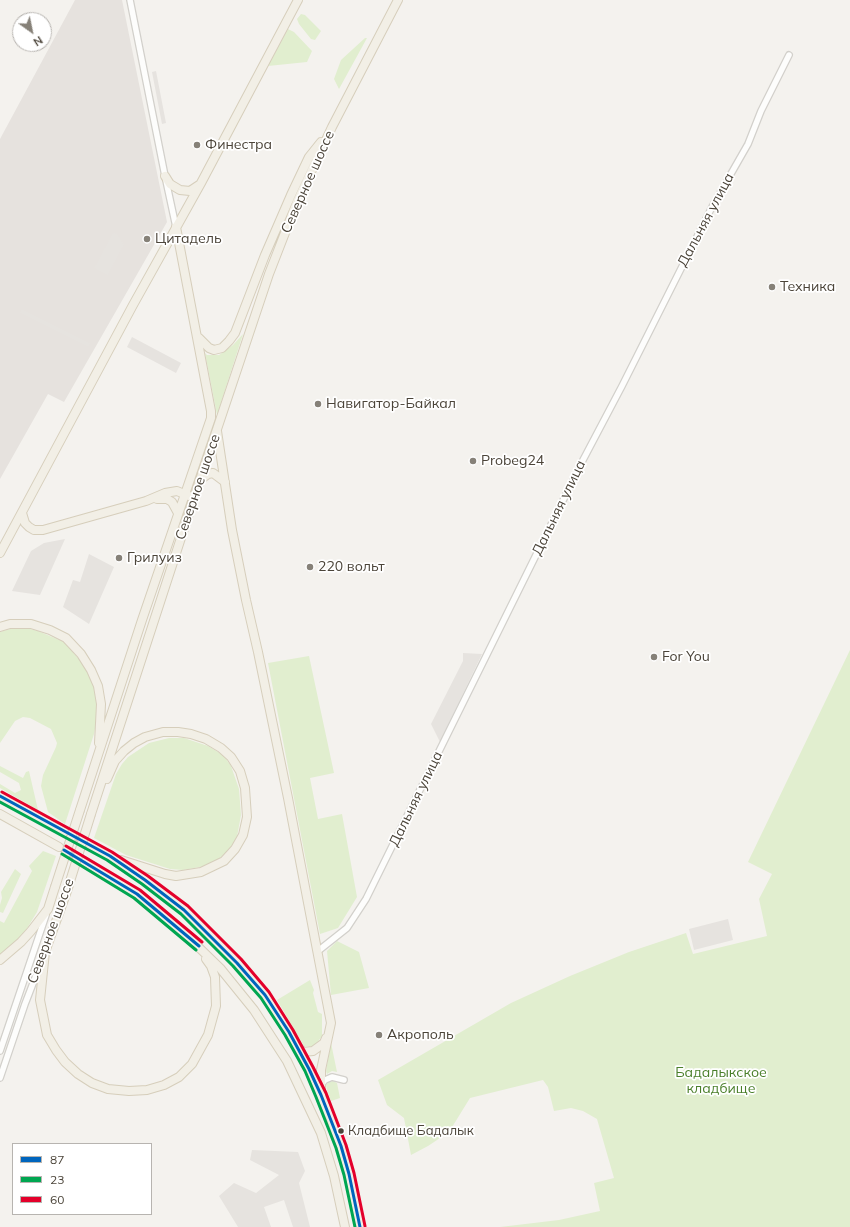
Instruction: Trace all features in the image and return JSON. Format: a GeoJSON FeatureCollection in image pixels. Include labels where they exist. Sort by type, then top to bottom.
{"type":"FeatureCollection","features":[{"type":"Feature","properties":{"kind":"main road"},"geometry":{"type":"LineString","coordinates":[[0,553],[133,305],[201,183],[298,0]]}},
{"type":"Feature","properties":{"kind":"main road","name":"Северное шоссе"},"geometry":{"type":"LineString","coordinates":[[45,952],[67,891],[194,498],[269,274],[297,202],[332,127],[398,0]]}},
{"type":"Feature","properties":{"kind":"main road"},"geometry":{"type":"LineString","coordinates":[[197,336],[208,348],[214,350],[222,348],[235,333],[264,255],[291,195],[309,157],[332,127]]}},
{"type":"Feature","properties":{"kind":"main road"},"geometry":{"type":"LineString","coordinates":[[165,176],[170,184],[180,190],[190,191],[201,183]]}},
{"type":"Feature","properties":{"kind":"main road","name":"Северное шоссе"},"geometry":{"type":"LineString","coordinates":[[48,909],[210,418],[211,411],[176,227]]}},
{"type":"Feature","properties":{"kind":"main road"},"geometry":{"type":"LineString","coordinates":[[217,430],[232,530],[258,652],[331,1023],[323,1060],[321,1095]]}},
{"type":"Feature","properties":{"kind":"main road"},"geometry":{"type":"LineString","coordinates":[[200,480],[208,474],[213,473],[225,482]]}},
{"type":"Feature","properties":{"kind":"main road"},"geometry":{"type":"LineString","coordinates":[[146,501],[164,493],[177,491],[194,498]]}},
{"type":"Feature","properties":{"kind":"main road"},"geometry":{"type":"LineString","coordinates":[[22,513],[25,523],[34,530],[43,530],[146,501],[163,498],[172,502],[178,513]]}},
{"type":"Feature","properties":{"kind":"main road"},"geometry":{"type":"LineString","coordinates":[[0,627],[10,624],[31,624],[50,630],[66,638],[81,654],[91,670],[98,686],[101,704],[99,755]]}},
{"type":"Feature","properties":{"kind":"main road"},"geometry":{"type":"LineString","coordinates":[[94,804],[115,761],[124,751],[145,737],[163,732],[184,733],[206,739],[221,748],[231,757],[240,772],[245,788],[246,817],[243,835],[235,849],[224,861],[201,872],[176,876],[165,874],[110,856]]}},
{"type":"Feature","properties":{"kind":"main road"},"geometry":{"type":"LineString","coordinates":[[0,796],[64,832]]}},
{"type":"Feature","properties":{"kind":"main road"},"geometry":{"type":"LineString","coordinates":[[0,814],[59,847]]}},
{"type":"Feature","properties":{"kind":"main road"},"geometry":{"type":"LineString","coordinates":[[0,818],[14,822]]}},
{"type":"Feature","properties":{"kind":"main road"},"geometry":{"type":"LineString","coordinates":[[90,845],[110,856],[145,880],[184,910],[237,962],[265,995],[296,1045],[321,1095],[341,1146],[360,1227]]}},
{"type":"Feature","properties":{"kind":"main road"},"geometry":{"type":"LineString","coordinates":[[84,861],[137,894],[197,944],[220,968],[254,1010],[287,1061],[321,1133],[334,1176],[345,1227]]}},
{"type":"Feature","properties":{"kind":"main road"},"geometry":{"type":"LineString","coordinates":[[0,960],[26,937],[48,909]]}},
{"type":"Feature","properties":{"kind":"main road"},"geometry":{"type":"LineString","coordinates":[[45,952],[40,1000],[47,1035],[56,1050],[73,1070],[92,1082],[108,1089],[129,1092],[148,1090],[164,1085],[179,1077],[192,1064],[208,1035],[216,1006],[215,977],[211,966],[197,944]]}},
{"type":"Feature","properties":{"kind":"main road"},"geometry":{"type":"LineString","coordinates":[[296,1045],[303,1052],[308,1052],[319,1048],[324,1043],[331,1023]]}},
{"type":"Feature","properties":{"kind":"main road"},"geometry":{"type":"LineString","coordinates":[[341,1207],[355,1204]]}},
{"type":"Feature","properties":{"kind":"street"},"geometry":{"type":"LineString","coordinates":[[130,0],[176,227]]}},
{"type":"Feature","properties":{"kind":"street","name":"Дальняя улица"},"geometry":{"type":"LineString","coordinates":[[318,951],[347,928],[366,899],[583,460],[712,207],[748,144],[761,111],[789,56]]}},
{"type":"Feature","properties":{"kind":"street","name":"Северное шоссе"},"geometry":{"type":"LineString","coordinates":[[0,1051],[48,909]]}},
{"type":"Feature","properties":{"kind":"street","name":"Северное шоссе"},"geometry":{"type":"LineString","coordinates":[[0,1078],[25,1004],[45,952]]}},
{"type":"Feature","properties":{"kind":"street"},"geometry":{"type":"LineString","coordinates":[[321,1086],[325,1080],[332,1077],[344,1080]]}},
{"type":"Feature","properties":{"kind":"shaded area"},"geometry":{"type":"Polygon","coordinates":[[[75,0],[122,0],[167,222],[64,402],[48,394],[0,479],[0,139],[47,52],[52,52],[52,43],[75,0]]]}},
{"type":"Feature","properties":{"kind":"shaded area"},"geometry":{"type":"Polygon","coordinates":[[[156,71],[166,123],[162,124],[152,72],[156,71]]]}},
{"type":"Feature","properties":{"kind":"shaded area"},"geometry":{"type":"Polygon","coordinates":[[[117,233],[124,245],[108,275],[94,268],[112,234],[117,233]]]}},
{"type":"Feature","properties":{"kind":"shaded area"},"geometry":{"type":"Polygon","coordinates":[[[22,309],[90,343],[88,347],[20,313],[22,309]]]}},
{"type":"Feature","properties":{"kind":"shaded area"},"geometry":{"type":"Polygon","coordinates":[[[132,337],[181,363],[176,373],[127,347],[132,337]]]}},
{"type":"Feature","properties":{"kind":"shaded area"},"geometry":{"type":"Polygon","coordinates":[[[65,539],[40,595],[12,591],[31,551],[44,543],[65,539]]]}},
{"type":"Feature","properties":{"kind":"shaded area"},"geometry":{"type":"Polygon","coordinates":[[[89,554],[114,567],[89,624],[63,607],[73,580],[80,582],[89,554]]]}},
{"type":"Feature","properties":{"kind":"shaded area"},"geometry":{"type":"Polygon","coordinates":[[[463,653],[482,654],[440,742],[431,724],[463,661],[463,653]]]}},
{"type":"Feature","properties":{"kind":"shaded area"},"geometry":{"type":"Polygon","coordinates":[[[728,919],[733,940],[694,950],[689,929],[728,919]]]}},
{"type":"Feature","properties":{"kind":"shaded area"},"geometry":{"type":"Polygon","coordinates":[[[252,1150],[298,1152],[305,1171],[299,1183],[310,1227],[293,1227],[284,1200],[264,1207],[271,1227],[238,1227],[219,1196],[234,1183],[256,1193],[279,1175],[250,1160],[252,1150]]]}},
{"type":"Feature","properties":{"kind":"green space"},"geometry":{"type":"Polygon","coordinates":[[[301,14],[305,15],[321,31],[315,40],[311,39],[299,24],[297,19],[301,14]]]}},
{"type":"Feature","properties":{"kind":"green space"},"geometry":{"type":"Polygon","coordinates":[[[288,29],[294,32],[312,51],[307,62],[268,66],[288,29]]]}},
{"type":"Feature","properties":{"kind":"green space"},"geometry":{"type":"Polygon","coordinates":[[[365,38],[367,38],[339,89],[334,79],[341,60],[365,38]]]}},
{"type":"Feature","properties":{"kind":"green space"},"geometry":{"type":"Polygon","coordinates":[[[243,334],[217,415],[205,353],[207,355],[219,355],[233,345],[243,334]]]}},
{"type":"Feature","properties":{"kind":"green space"},"geometry":{"type":"Polygon","coordinates":[[[26,628],[38,631],[64,642],[84,665],[92,680],[96,695],[98,715],[94,734],[65,824],[48,812],[41,786],[43,775],[57,743],[51,729],[30,718],[23,717],[15,721],[0,743],[0,632],[10,629],[26,628]]]}},
{"type":"Feature","properties":{"kind":"green space","name":"Бадалыкское кладбище"},"geometry":{"type":"Polygon","coordinates":[[[850,650],[850,1227],[500,1227],[559,1220],[600,1211],[594,1183],[614,1178],[597,1119],[583,1111],[571,1108],[554,1111],[548,1087],[543,1080],[470,1098],[449,1132],[411,1155],[404,1118],[387,1105],[378,1080],[511,1003],[570,976],[629,952],[686,933],[693,954],[767,936],[759,899],[772,874],[748,862],[850,650]]]}},
{"type":"Feature","properties":{"kind":"green space"},"geometry":{"type":"Polygon","coordinates":[[[309,656],[334,773],[310,778],[318,819],[342,814],[357,897],[338,928],[320,934],[268,663],[309,656]]]}},
{"type":"Feature","properties":{"kind":"green space"},"geometry":{"type":"Polygon","coordinates":[[[169,738],[184,738],[208,746],[224,756],[231,766],[239,789],[241,815],[237,837],[229,850],[216,861],[205,866],[183,870],[170,869],[126,855],[94,838],[116,774],[122,764],[128,757],[149,743],[169,738]]]}},
{"type":"Feature","properties":{"kind":"green space"},"geometry":{"type":"Polygon","coordinates":[[[0,766],[23,778],[26,772],[29,771],[38,810],[0,788],[0,784],[15,793],[21,790],[19,783],[0,772],[0,766]]]}},
{"type":"Feature","properties":{"kind":"green space"},"geometry":{"type":"Polygon","coordinates":[[[43,851],[56,856],[37,912],[26,930],[0,955],[0,921],[4,923],[32,871],[29,866],[43,851]]]}},
{"type":"Feature","properties":{"kind":"green space"},"geometry":{"type":"Polygon","coordinates":[[[15,869],[21,874],[3,913],[0,912],[2,898],[1,892],[15,869]]]}},
{"type":"Feature","properties":{"kind":"green space"},"geometry":{"type":"Polygon","coordinates":[[[337,941],[359,952],[369,988],[331,995],[327,951],[337,941]]]}},
{"type":"Feature","properties":{"kind":"green space"},"geometry":{"type":"Polygon","coordinates":[[[310,980],[314,990],[313,993],[318,1012],[322,1014],[322,1036],[312,1047],[304,1046],[277,1000],[310,980]]]}},
{"type":"Feature","properties":{"kind":"green space"},"geometry":{"type":"Polygon","coordinates":[[[331,1043],[337,1072],[332,1071],[327,1074],[326,1071],[331,1043]]]}},
{"type":"Feature","properties":{"kind":"green space"},"geometry":{"type":"Polygon","coordinates":[[[333,1081],[337,1083],[340,1098],[331,1101],[326,1085],[333,1081]]]}},
{"type":"Feature","properties":{"kind":"tunnel"},"geometry":{"type":"LineString","coordinates":[[66,832],[90,845]]}},
{"type":"Feature","properties":{"kind":"tunnel"},"geometry":{"type":"LineString","coordinates":[[59,847],[83,860]]}},
{"type":"Feature","properties":{"kind":"transit line","name":"60"},"geometry":{"type":"LineString","coordinates":[[2,792],[112,852],[148,876],[188,906],[241,959],[269,992],[293,1030],[326,1093],[346,1145],[354,1173],[365,1226]]}},
{"type":"Feature","properties":{"kind":"transit line","name":"87"},"geometry":{"type":"LineString","coordinates":[[0,796],[110,856],[145,880],[184,910],[237,963],[265,995],[289,1032],[321,1095],[341,1146],[349,1174],[360,1227]]}},
{"type":"Feature","properties":{"kind":"transit line","name":"23"},"geometry":{"type":"LineString","coordinates":[[0,802],[107,860],[142,884],[181,914],[233,966],[261,998],[285,1035],[305,1071],[316,1097],[336,1148],[344,1175],[355,1227]]}},
{"type":"Feature","properties":{"kind":"transit line","name":"60"},"geometry":{"type":"LineString","coordinates":[[66,846],[140,890],[202,942]]}},
{"type":"Feature","properties":{"kind":"transit line","name":"87"},"geometry":{"type":"LineString","coordinates":[[64,850],[137,894],[199,946]]}},
{"type":"Feature","properties":{"kind":"transit line","name":"23"},"geometry":{"type":"LineString","coordinates":[[62,854],[134,898],[196,950]]}},
{"type":"Feature","properties":{"kind":"place","name":"Финестра"},"geometry":{"type":"Point","coordinates":[197,145]}},
{"type":"Feature","properties":{"kind":"place","name":"Цитадель"},"geometry":{"type":"Point","coordinates":[147,239]}},
{"type":"Feature","properties":{"kind":"place","name":"Техника"},"geometry":{"type":"Point","coordinates":[772,287]}},
{"type":"Feature","properties":{"kind":"place","name":"Навигатор-Байкал"},"geometry":{"type":"Point","coordinates":[318,404]}},
{"type":"Feature","properties":{"kind":"place","name":"Probeg24"},"geometry":{"type":"Point","coordinates":[473,461]}},
{"type":"Feature","properties":{"kind":"place","name":"Грилуиз"},"geometry":{"type":"Point","coordinates":[119,558]}},
{"type":"Feature","properties":{"kind":"place","name":"220 вольт"},"geometry":{"type":"Point","coordinates":[310,567]}},
{"type":"Feature","properties":{"kind":"place","name":"For You"},"geometry":{"type":"Point","coordinates":[654,657]}},
{"type":"Feature","properties":{"kind":"place","name":"Акрополь"},"geometry":{"type":"Point","coordinates":[379,1035]}},
{"type":"Feature","properties":{"kind":"place","name":"Кладбище Бадалык"},"geometry":{"type":"Point","coordinates":[341,1131]}}]}
